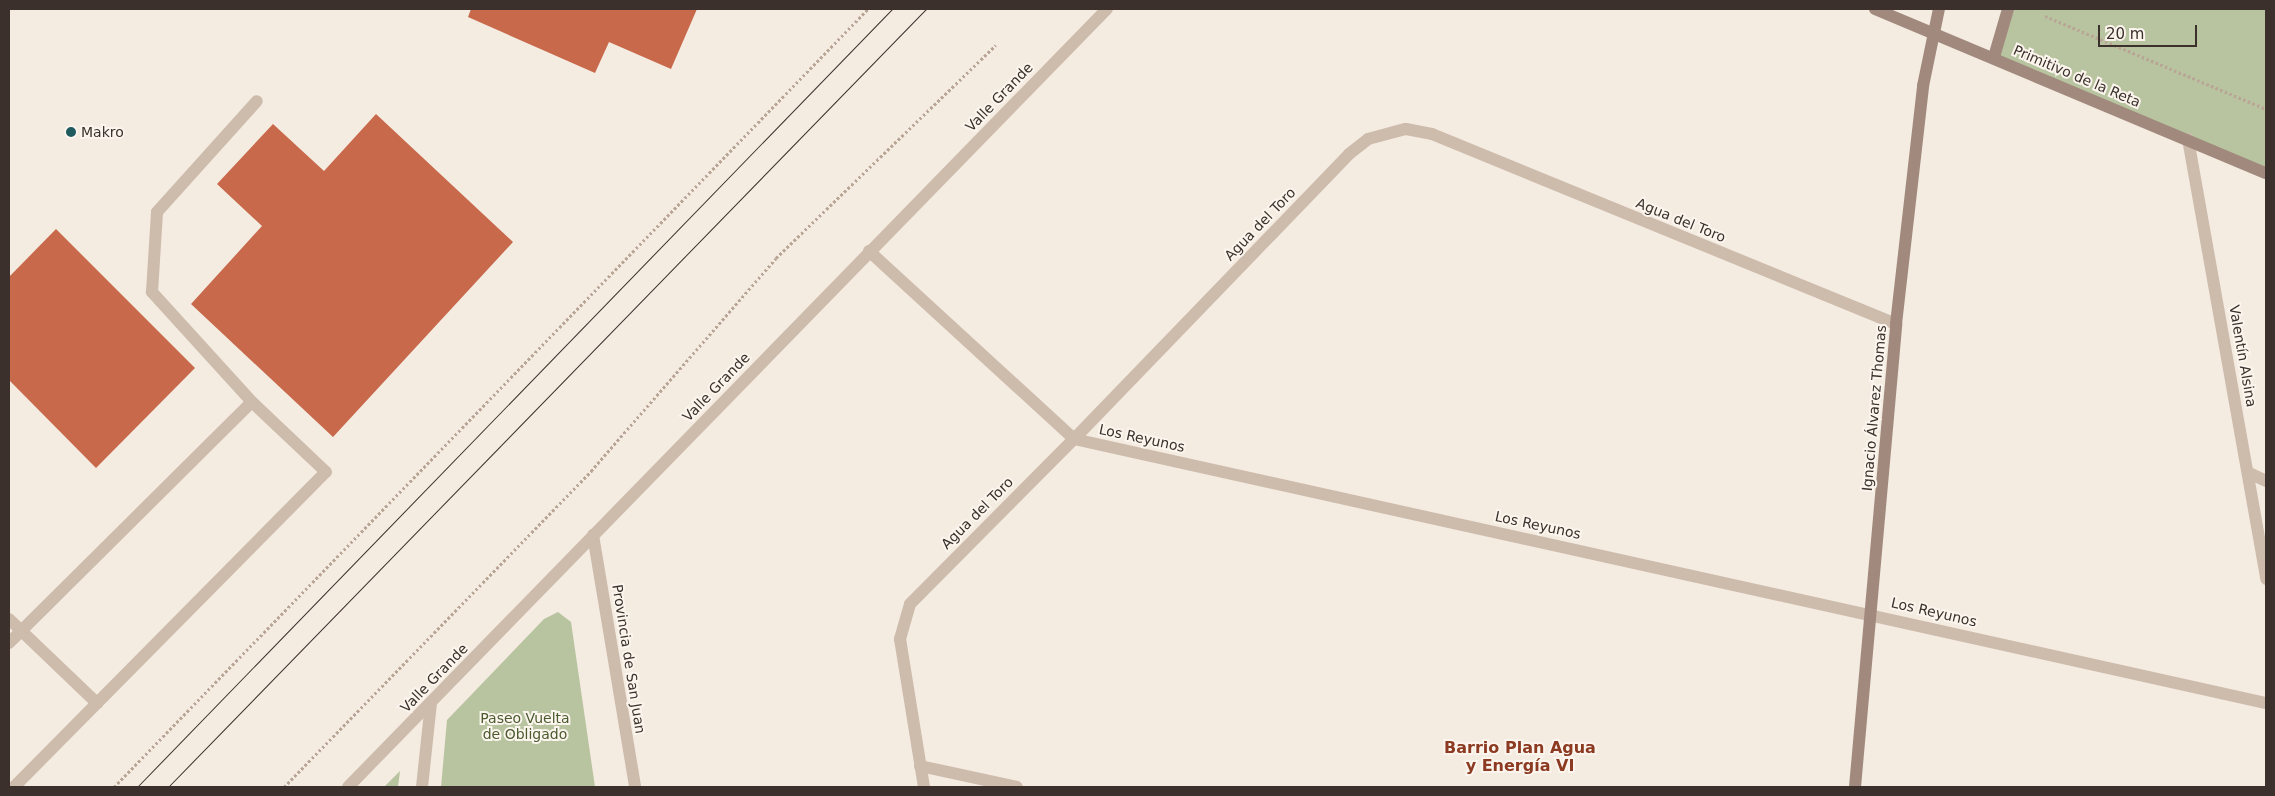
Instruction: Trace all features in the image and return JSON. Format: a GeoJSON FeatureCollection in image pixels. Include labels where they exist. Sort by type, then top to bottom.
{"type":"FeatureCollection","features":[{"type":"Feature","properties":{"kind":"street","name":"Valle Grande"},"geometry":{"type":"LineString","coordinates":[[348,787],[1107,9]]}},
{"type":"Feature","properties":{"kind":"street","name":"Primitivo de la Reta"},"geometry":{"type":"LineString","coordinates":[[1875,9],[1994,57],[2266,173]]}},
{"type":"Feature","properties":{"kind":"street"},"geometry":{"type":"LineString","coordinates":[[1932,32],[1939,9]]}},
{"type":"Feature","properties":{"kind":"street"},"geometry":{"type":"LineString","coordinates":[[1994,57],[2008,9]]}},
{"type":"Feature","properties":{"kind":"street","name":"Ignacio Álvarez Thomas"},"geometry":{"type":"LineString","coordinates":[[1855,787],[1896,324],[1916,143],[1932,32]]}},
{"type":"Feature","properties":{"kind":"street"},"geometry":{"type":"LineString","coordinates":[[14,787],[326,472],[252,402],[152,292],[157,212],[257,101]]}},
{"type":"Feature","properties":{"kind":"street","name":"Agua del Toro"},"geometry":{"type":"LineString","coordinates":[[924,787],[900,638],[910,604],[1074,439],[1349,154],[1368,139],[1388,131],[1406,129],[1432,134],[1896,324]]}},
{"type":"Feature","properties":{"kind":"street","name":"Valentín Alsina"},"geometry":{"type":"LineString","coordinates":[[2188,139],[2249,473],[2266,579]]}},
{"type":"Feature","properties":{"kind":"street"},"geometry":{"type":"LineString","coordinates":[[869,251],[1074,439]]}},
{"type":"Feature","properties":{"kind":"street"},"geometry":{"type":"LineString","coordinates":[[9,643],[252,402]]}},
{"type":"Feature","properties":{"kind":"street","name":"Los Reyunos"},"geometry":{"type":"LineString","coordinates":[[1074,439],[1871,613],[2266,703]]}},
{"type":"Feature","properties":{"kind":"street"},"geometry":{"type":"LineString","coordinates":[[2249,473],[2266,481]]}},
{"type":"Feature","properties":{"kind":"street","name":"Provincia de San Juan"},"geometry":{"type":"LineString","coordinates":[[593,535],[635,787]]}},
{"type":"Feature","properties":{"kind":"street"},"geometry":{"type":"LineString","coordinates":[[9,619],[97,703]]}},
{"type":"Feature","properties":{"kind":"street"},"geometry":{"type":"LineString","coordinates":[[422,787],[431,703]]}},
{"type":"Feature","properties":{"kind":"street"},"geometry":{"type":"LineString","coordinates":[[920,766],[1017,787]]}},
{"type":"Feature","properties":{"kind":"path"},"geometry":{"type":"LineString","coordinates":[[114,787],[868,9]]}},
{"type":"Feature","properties":{"kind":"path"},"geometry":{"type":"LineString","coordinates":[[2045,16],[2266,109]]}},
{"type":"Feature","properties":{"kind":"path"},"geometry":{"type":"LineString","coordinates":[[284,787],[592,471],[776,258],[996,45]]}},
{"type":"Feature","properties":{"kind":"green space"},"geometry":{"type":"Polygon","coordinates":[[[2008,9],[2266,9],[2266,172],[1994,57],[2008,9]]]}},
{"type":"Feature","properties":{"kind":"green space","name":"Paseo Vuelta de Obligado"},"geometry":{"type":"Polygon","coordinates":[[[558,612],[571,622],[595,787],[441,787],[447,720],[544,619],[558,612]]]}},
{"type":"Feature","properties":{"kind":"green space"},"geometry":{"type":"Polygon","coordinates":[[[400,771],[398,787],[384,787],[400,771]]]}},
{"type":"Feature","properties":{"kind":"building"},"geometry":{"type":"Polygon","coordinates":[[[471,9],[697,9],[671,69],[609,42],[595,73],[468,17],[471,9]]]}},
{"type":"Feature","properties":{"kind":"building"},"geometry":{"type":"Polygon","coordinates":[[[376,114],[513,242],[333,437],[191,304],[262,226],[217,184],[273,124],[324,171],[376,114]]]}},
{"type":"Feature","properties":{"kind":"building"},"geometry":{"type":"Polygon","coordinates":[[[56,229],[195,368],[96,468],[9,380],[9,277],[56,229]]]}},
{"type":"Feature","properties":{"kind":"tram line"},"geometry":{"type":"LineString","coordinates":[[137,787],[892,9]]}},
{"type":"Feature","properties":{"kind":"tram line"},"geometry":{"type":"LineString","coordinates":[[168,787],[926,9]]}},
{"type":"Feature","properties":{"kind":"place","name":"Makro"},"geometry":{"type":"Point","coordinates":[71,132]}},
{"type":"Feature","properties":{"kind":"district","name":"Barrio Plan Agua y Energía VI"},"geometry":{"type":"Point","coordinates":[1520,757]}}]}
